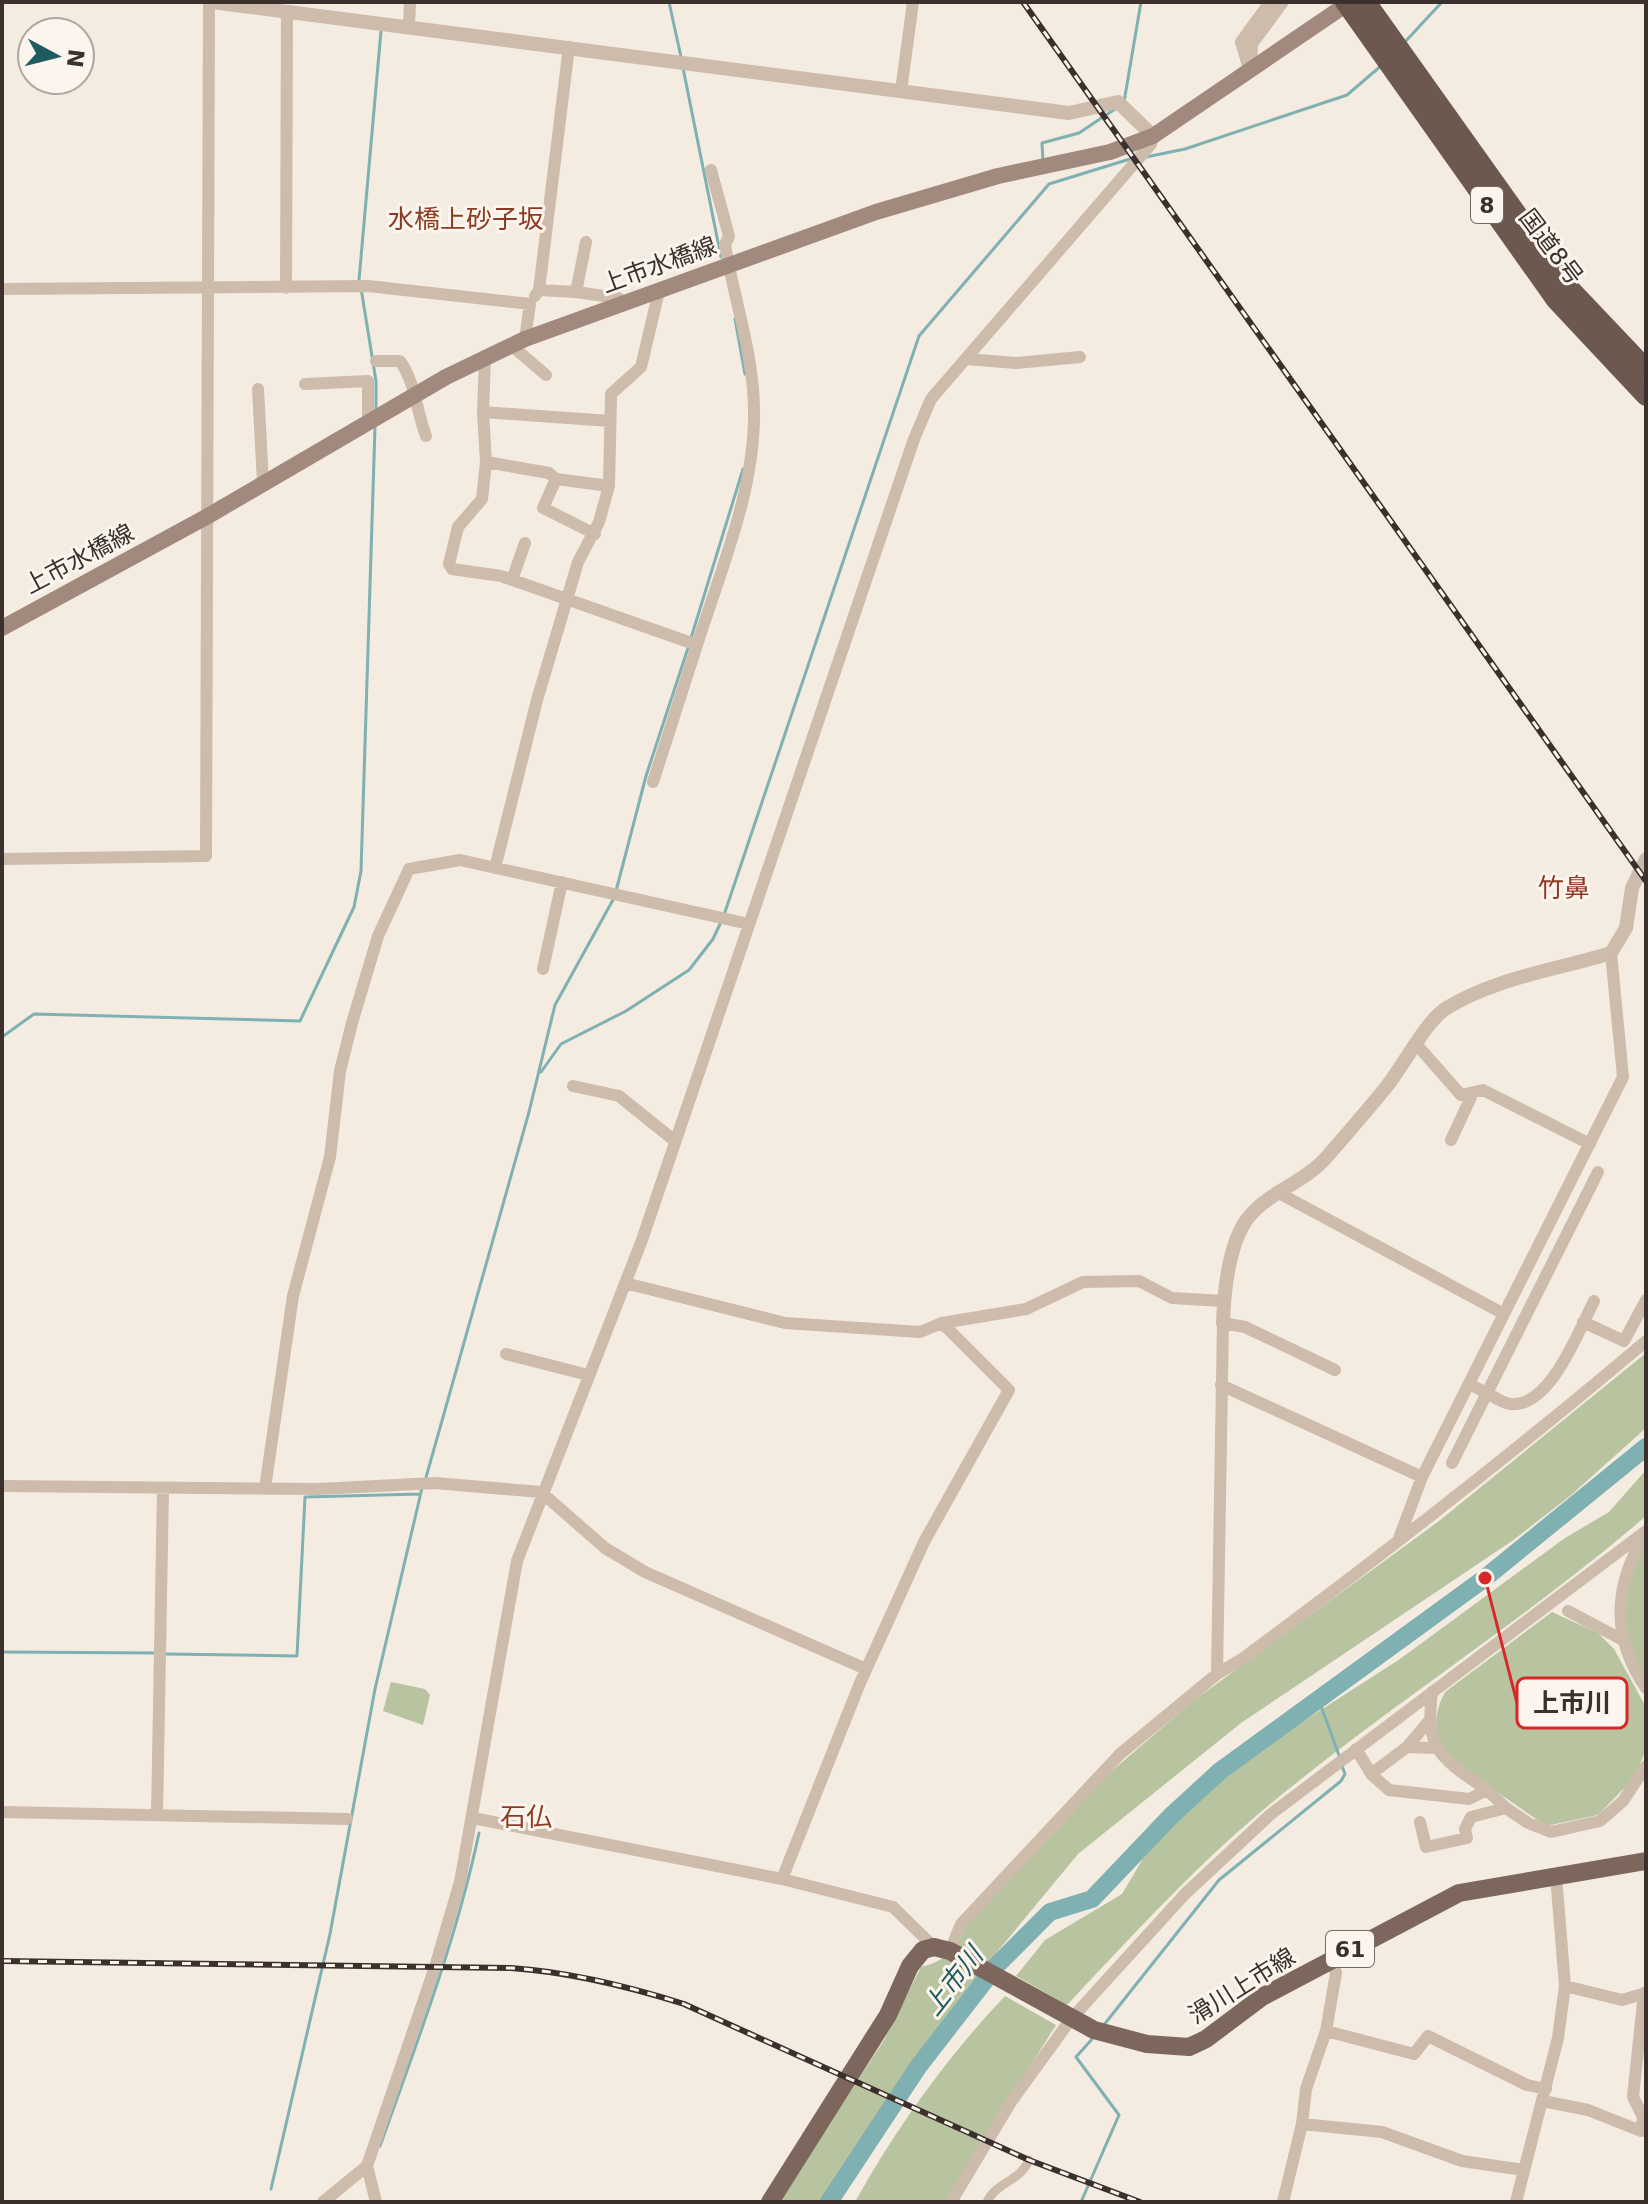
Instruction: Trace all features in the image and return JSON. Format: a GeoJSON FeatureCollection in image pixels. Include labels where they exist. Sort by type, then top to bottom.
{"type":"FeatureCollection","features":[{"type":"Feature","properties":{"kind":"highway","name":"国道8号"},"geometry":{"type":"LineString","coordinates":[[1352,3],[1571,290],[1646,369]]}},
{"type":"Feature","properties":{"kind":"highway","name":"国道8号"},"geometry":{"type":"LineString","coordinates":[[1352,3],[1556,300],[1646,396]]}},
{"type":"Feature","properties":{"kind":"main road","name":"上市水橋線"},"geometry":{"type":"LineString","coordinates":[[4,625],[208,516],[417,394],[518,342],[940,192],[1110,152],[1153,136],[1352,3]]}},
{"type":"Feature","properties":{"kind":"main road","name":"滑川上市線"},"geometry":{"type":"LineString","coordinates":[[942,1949],[1071,2019],[1113,2037],[1173,2048],[1189,2047],[1206,2039],[1262,1997],[1459,1893],[1646,1861]]}},
{"type":"Feature","properties":{"kind":"main road"},"geometry":{"type":"LineString","coordinates":[[770,2202],[888,2015],[910,1966],[923,1950],[942,1949]]}},
{"type":"Feature","properties":{"kind":"street"},"geometry":{"type":"LineString","coordinates":[[2,859],[206,856],[210,2],[1069,113],[1118,102],[1153,136],[1151,144],[1115,189],[931,399],[914,439],[625,1283],[541,1492],[517,1561],[473,1818],[460,1882],[435,1967],[367,2166],[323,2202]]}},
{"type":"Feature","properties":{"kind":"street"},"geometry":{"type":"LineString","coordinates":[[409,26],[410,2]]}},
{"type":"Feature","properties":{"kind":"street"},"geometry":{"type":"LineString","coordinates":[[901,91],[913,2]]}},
{"type":"Feature","properties":{"kind":"street"},"geometry":{"type":"LineString","coordinates":[[1250,72],[1241,42],[1270,2]]}},
{"type":"Feature","properties":{"kind":"street"},"geometry":{"type":"LineString","coordinates":[[1250,72],[1252,44],[1283,2]]}},
{"type":"Feature","properties":{"kind":"street"},"geometry":{"type":"LineString","coordinates":[[286,288],[287,12]]}},
{"type":"Feature","properties":{"kind":"street"},"geometry":{"type":"LineString","coordinates":[[546,375],[518,342],[530,304],[539,290],[569,47]]}},
{"type":"Feature","properties":{"kind":"street"},"geometry":{"type":"LineString","coordinates":[[653,782],[745,491],[753,439],[754,408],[749,356],[728,265],[725,245],[729,236],[711,170]]}},
{"type":"Feature","properties":{"kind":"street"},"geometry":{"type":"LineString","coordinates":[[576,292],[586,242]]}},
{"type":"Feature","properties":{"kind":"street"},"geometry":{"type":"LineString","coordinates":[[2,289],[209,290],[368,286],[530,304]]}},
{"type":"Feature","properties":{"kind":"street"},"geometry":{"type":"LineString","coordinates":[[539,290],[618,298],[625,303]]}},
{"type":"Feature","properties":{"kind":"street"},"geometry":{"type":"LineString","coordinates":[[495,868],[537,700],[566,602],[578,562],[595,534],[609,486],[611,394],[641,367],[659,291]]}},
{"type":"Feature","properties":{"kind":"street"},"geometry":{"type":"LineString","coordinates":[[966,359],[1016,363],[1080,357]]}},
{"type":"Feature","properties":{"kind":"street"},"geometry":{"type":"LineString","coordinates":[[485,358],[483,412],[486,462],[482,499],[458,527],[449,564],[452,569],[512,580],[566,602],[697,645]]}},
{"type":"Feature","properties":{"kind":"street"},"geometry":{"type":"LineString","coordinates":[[376,361],[400,361],[417,394],[419,417],[426,436]]}},
{"type":"Feature","properties":{"kind":"street"},"geometry":{"type":"LineString","coordinates":[[305,384],[368,381],[368,421]]}},
{"type":"Feature","properties":{"kind":"street"},"geometry":{"type":"LineString","coordinates":[[258,389],[263,482]]}},
{"type":"Feature","properties":{"kind":"street"},"geometry":{"type":"LineString","coordinates":[[483,412],[610,421]]}},
{"type":"Feature","properties":{"kind":"street"},"geometry":{"type":"LineString","coordinates":[[486,462],[549,473],[556,479],[609,486]]}},
{"type":"Feature","properties":{"kind":"street"},"geometry":{"type":"LineString","coordinates":[[556,479],[543,508],[595,534]]}},
{"type":"Feature","properties":{"kind":"street"},"geometry":{"type":"LineString","coordinates":[[512,580],[525,543]]}},
{"type":"Feature","properties":{"kind":"street"},"geometry":{"type":"LineString","coordinates":[[1398,1544],[1422,1477],[1623,1077],[1611,953],[1626,928],[1632,888],[1646,859]]}},
{"type":"Feature","properties":{"kind":"street"},"geometry":{"type":"LineString","coordinates":[[265,1488],[293,1296],[330,1157],[340,1071],[378,936],[409,869],[460,860],[749,924]]}},
{"type":"Feature","properties":{"kind":"street"},"geometry":{"type":"LineString","coordinates":[[543,969],[562,882]]}},
{"type":"Feature","properties":{"kind":"street"},"geometry":{"type":"LineString","coordinates":[[1217,1674],[1224,1301],[1231,1257],[1241,1228],[1254,1211],[1277,1192],[1308,1176],[1386,1088],[1441,1012],[1470,994],[1611,953]]}},
{"type":"Feature","properties":{"kind":"street"},"geometry":{"type":"LineString","coordinates":[[1417,1045],[1461,1095],[1483,1090],[1590,1144]]}},
{"type":"Feature","properties":{"kind":"street"},"geometry":{"type":"LineString","coordinates":[[573,1086],[619,1096],[675,1141]]}},
{"type":"Feature","properties":{"kind":"street"},"geometry":{"type":"LineString","coordinates":[[1451,1140],[1473,1093]]}},
{"type":"Feature","properties":{"kind":"street"},"geometry":{"type":"LineString","coordinates":[[1452,1463],[1598,1172]]}},
{"type":"Feature","properties":{"kind":"street"},"geometry":{"type":"LineString","coordinates":[[1277,1192],[1504,1314]]}},
{"type":"Feature","properties":{"kind":"street"},"geometry":{"type":"LineString","coordinates":[[625,1283],[785,1323],[920,1332],[942,1323],[1026,1309],[1083,1282],[1139,1281],[1172,1298],[1224,1301]]}},
{"type":"Feature","properties":{"kind":"street"},"geometry":{"type":"LineString","coordinates":[[1583,1322],[1624,1341],[1646,1300]]}},
{"type":"Feature","properties":{"kind":"street"},"geometry":{"type":"LineString","coordinates":[[1469,1384],[1509,1404],[1523,1402],[1543,1391],[1594,1301]]}},
{"type":"Feature","properties":{"kind":"street"},"geometry":{"type":"LineString","coordinates":[[782,1879],[866,1669],[924,1542],[1009,1390],[942,1323]]}},
{"type":"Feature","properties":{"kind":"street"},"geometry":{"type":"LineString","coordinates":[[1223,1323],[1245,1327],[1335,1370]]}},
{"type":"Feature","properties":{"kind":"street"},"geometry":{"type":"LineString","coordinates":[[473,1818],[782,1879],[893,1907],[942,1949],[961,1924],[1120,1754],[1217,1674],[1398,1544],[1646,1341]]}},
{"type":"Feature","properties":{"kind":"street"},"geometry":{"type":"LineString","coordinates":[[506,1354],[588,1375]]}},
{"type":"Feature","properties":{"kind":"street"},"geometry":{"type":"LineString","coordinates":[[1221,1385],[1422,1477]]}},
{"type":"Feature","properties":{"kind":"street"},"geometry":{"type":"LineString","coordinates":[[2,1486],[163,1490],[435,1483],[541,1492],[605,1548],[645,1572],[866,1669]]}},
{"type":"Feature","properties":{"kind":"street"},"geometry":{"type":"LineString","coordinates":[[157,1815],[163,1490]]}},
{"type":"Feature","properties":{"kind":"street"},"geometry":{"type":"LineString","coordinates":[[1646,1532],[1625,1577],[1621,1639],[1633,1669],[1646,1688]]}},
{"type":"Feature","properties":{"kind":"street"},"geometry":{"type":"LineString","coordinates":[[951,2202],[1011,2102],[1071,2019],[1194,1885],[1271,1814],[1646,1532]]}},
{"type":"Feature","properties":{"kind":"street"},"geometry":{"type":"LineString","coordinates":[[1568,1611],[1621,1639]]}},
{"type":"Feature","properties":{"kind":"street"},"geometry":{"type":"LineString","coordinates":[[1432,1692],[1428,1722],[1436,1748],[1445,1760],[1528,1823],[1551,1832],[1600,1821],[1623,1801],[1646,1767]]}},
{"type":"Feature","properties":{"kind":"street"},"geometry":{"type":"LineString","coordinates":[[1371,1774],[1407,1747],[1428,1722]]}},
{"type":"Feature","properties":{"kind":"street"},"geometry":{"type":"LineString","coordinates":[[1407,1747],[1436,1748]]}},
{"type":"Feature","properties":{"kind":"street"},"geometry":{"type":"LineString","coordinates":[[1356,1749],[1371,1774],[1389,1790],[1469,1799],[1487,1790]]}},
{"type":"Feature","properties":{"kind":"street"},"geometry":{"type":"LineString","coordinates":[[1420,1822],[1426,1847],[1467,1838],[1465,1829],[1471,1817],[1506,1808]]}},
{"type":"Feature","properties":{"kind":"street"},"geometry":{"type":"LineString","coordinates":[[2,1812],[347,1819]]}},
{"type":"Feature","properties":{"kind":"street"},"geometry":{"type":"LineString","coordinates":[[1516,2202],[1544,2095],[1565,1986],[1556,1876]]}},
{"type":"Feature","properties":{"kind":"street"},"geometry":{"type":"LineString","coordinates":[[1283,2202],[1302,2124],[1306,2089],[1326,2031],[1336,1973],[1332,1959]]}},
{"type":"Feature","properties":{"kind":"street"},"geometry":{"type":"LineString","coordinates":[[1326,2031],[1414,2054],[1428,2036],[1544,2095],[1641,2131],[1643,2117],[1633,2097],[1645,1993],[1622,2000],[1565,1986]]}},
{"type":"Feature","properties":{"kind":"street"},"geometry":{"type":"LineString","coordinates":[[1302,2124],[1382,2132],[1462,2161],[1524,2170]]}},
{"type":"Feature","properties":{"kind":"street"},"geometry":{"type":"LineString","coordinates":[[987,2202],[991,2193],[1025,2172],[1029,2160]]}},
{"type":"Feature","properties":{"kind":"street"},"geometry":{"type":"LineString","coordinates":[[367,2166],[376,2202]]}},
{"type":"Feature","properties":{"kind":"green space"},"geometry":{"type":"Polygon","coordinates":[[[1646,1353],[1646,1428],[1570,1496],[1512,1541],[1241,1723],[1078,1854],[988,1963],[823,2202],[778,2202],[884,2040],[921,1967],[939,1960],[952,1950],[969,1919],[1105,1777],[1193,1701],[1439,1521],[1646,1353]]]}},
{"type":"Feature","properties":{"kind":"green space"},"geometry":{"type":"Polygon","coordinates":[[[1646,1470],[1646,1516],[1550,1593],[1352,1739],[1256,1816],[1182,1884],[1067,2005],[1016,1976],[1045,1940],[1122,1894],[1176,1803],[1400,1659],[1565,1538],[1609,1512],[1646,1470]]]}},
{"type":"Feature","properties":{"kind":"green space"},"geometry":{"type":"Polygon","coordinates":[[[1646,1544],[1646,1679],[1627,1645],[1625,1615],[1631,1578],[1646,1544]]]}},
{"type":"Feature","properties":{"kind":"green space"},"geometry":{"type":"Polygon","coordinates":[[[1552,1612],[1598,1633],[1614,1649],[1646,1707],[1646,1749],[1635,1777],[1598,1815],[1546,1826],[1451,1760],[1438,1736],[1437,1718],[1445,1692],[1552,1612]]]}},
{"type":"Feature","properties":{"kind":"green space"},"geometry":{"type":"Polygon","coordinates":[[[391,1682],[425,1689],[430,1695],[423,1725],[383,1711],[391,1682]]]}},
{"type":"Feature","properties":{"kind":"green space"},"geometry":{"type":"Polygon","coordinates":[[[1005,1996],[1056,2025],[945,2202],[855,2202],[924,2094],[1005,1996]]]}},
{"type":"Feature","properties":{"kind":"waterway"},"geometry":{"type":"LineString","coordinates":[[669,2],[681,57]]}},
{"type":"Feature","properties":{"kind":"waterway"},"geometry":{"type":"LineString","coordinates":[[1124,102],[1141,2]]}},
{"type":"Feature","properties":{"kind":"waterway"},"geometry":{"type":"LineString","coordinates":[[1404,43],[1442,2]]}},
{"type":"Feature","properties":{"kind":"waterway"},"geometry":{"type":"LineString","coordinates":[[359,280],[381,31]]}},
{"type":"Feature","properties":{"kind":"waterway"},"geometry":{"type":"LineString","coordinates":[[1146,157],[1185,149],[1347,95],[1382,65]]}},
{"type":"Feature","properties":{"kind":"waterway"},"geometry":{"type":"LineString","coordinates":[[683,68],[721,257]]}},
{"type":"Feature","properties":{"kind":"waterway"},"geometry":{"type":"LineString","coordinates":[[1043,161],[1042,143],[1079,133],[1115,109]]}},
{"type":"Feature","properties":{"kind":"waterway"},"geometry":{"type":"LineString","coordinates":[[724,915],[919,336],[1049,184],[1130,159]]}},
{"type":"Feature","properties":{"kind":"waterway"},"geometry":{"type":"LineString","coordinates":[[361,288],[376,381],[376,411]]}},
{"type":"Feature","properties":{"kind":"waterway"},"geometry":{"type":"LineString","coordinates":[[735,319],[745,374]]}},
{"type":"Feature","properties":{"kind":"waterway"},"geometry":{"type":"LineString","coordinates":[[2,1037],[34,1014],[300,1021],[354,907],[361,871],[375,427]]}},
{"type":"Feature","properties":{"kind":"waterway"},"geometry":{"type":"LineString","coordinates":[[691,638],[743,469]]}},
{"type":"Feature","properties":{"kind":"waterway"},"geometry":{"type":"LineString","coordinates":[[616,891],[646,776],[689,645]]}},
{"type":"Feature","properties":{"kind":"waterway"},"geometry":{"type":"LineString","coordinates":[[425,1481],[529,1112],[555,1005],[614,898]]}},
{"type":"Feature","properties":{"kind":"waterway"},"geometry":{"type":"LineString","coordinates":[[541,1072],[561,1044],[626,1011],[689,970],[713,939],[721,922]]}},
{"type":"Feature","properties":{"kind":"waterway","name":"上市川"},"geometry":{"type":"LineString","coordinates":[[829,2202],[918,2067],[997,1965],[1050,1912],[1092,1899],[1171,1816],[1220,1771],[1485,1578],[1646,1447]]}},
{"type":"Feature","properties":{"kind":"waterway"},"geometry":{"type":"LineString","coordinates":[[271,2189],[330,1934],[375,1689],[422,1488]]}},
{"type":"Feature","properties":{"kind":"waterway"},"geometry":{"type":"LineString","coordinates":[[166,1654],[297,1656],[305,1497],[420,1494]]}},
{"type":"Feature","properties":{"kind":"waterway"},"geometry":{"type":"LineString","coordinates":[[2,1652],[158,1653]]}},
{"type":"Feature","properties":{"kind":"waterway"},"geometry":{"type":"LineString","coordinates":[[1318,1698],[1340,1758]]}},
{"type":"Feature","properties":{"kind":"waterway"},"geometry":{"type":"LineString","coordinates":[[1103,2026],[1219,1880],[1341,1781],[1345,1774],[1342,1766]]}},
{"type":"Feature","properties":{"kind":"waterway"},"geometry":{"type":"LineString","coordinates":[[380,2146],[447,1952],[479,1833]]}},
{"type":"Feature","properties":{"kind":"waterway"},"geometry":{"type":"LineString","coordinates":[[1081,2202],[1119,2115],[1076,2057],[1093,2038]]}},
{"type":"Feature","properties":{"kind":"railway"},"geometry":{"type":"LineString","coordinates":[[1023,2],[1646,881]]}},
{"type":"Feature","properties":{"kind":"railway"},"geometry":{"type":"LineString","coordinates":[[2,1961],[511,1968],[599,1981],[684,2004],[1029,2160],[1140,2202]]}},
{"type":"Feature","properties":{"kind":"place","name":"上市川"},"geometry":{"type":"Point","coordinates":[1485,1578]}},
{"type":"Feature","properties":{"kind":"district","name":"水橋上砂子坂"},"geometry":{"type":"Point","coordinates":[466,219]}},
{"type":"Feature","properties":{"kind":"district","name":"竹鼻"},"geometry":{"type":"Point","coordinates":[1564,888]}},
{"type":"Feature","properties":{"kind":"district","name":"石仏"},"geometry":{"type":"Point","coordinates":[526,1817]}}]}
